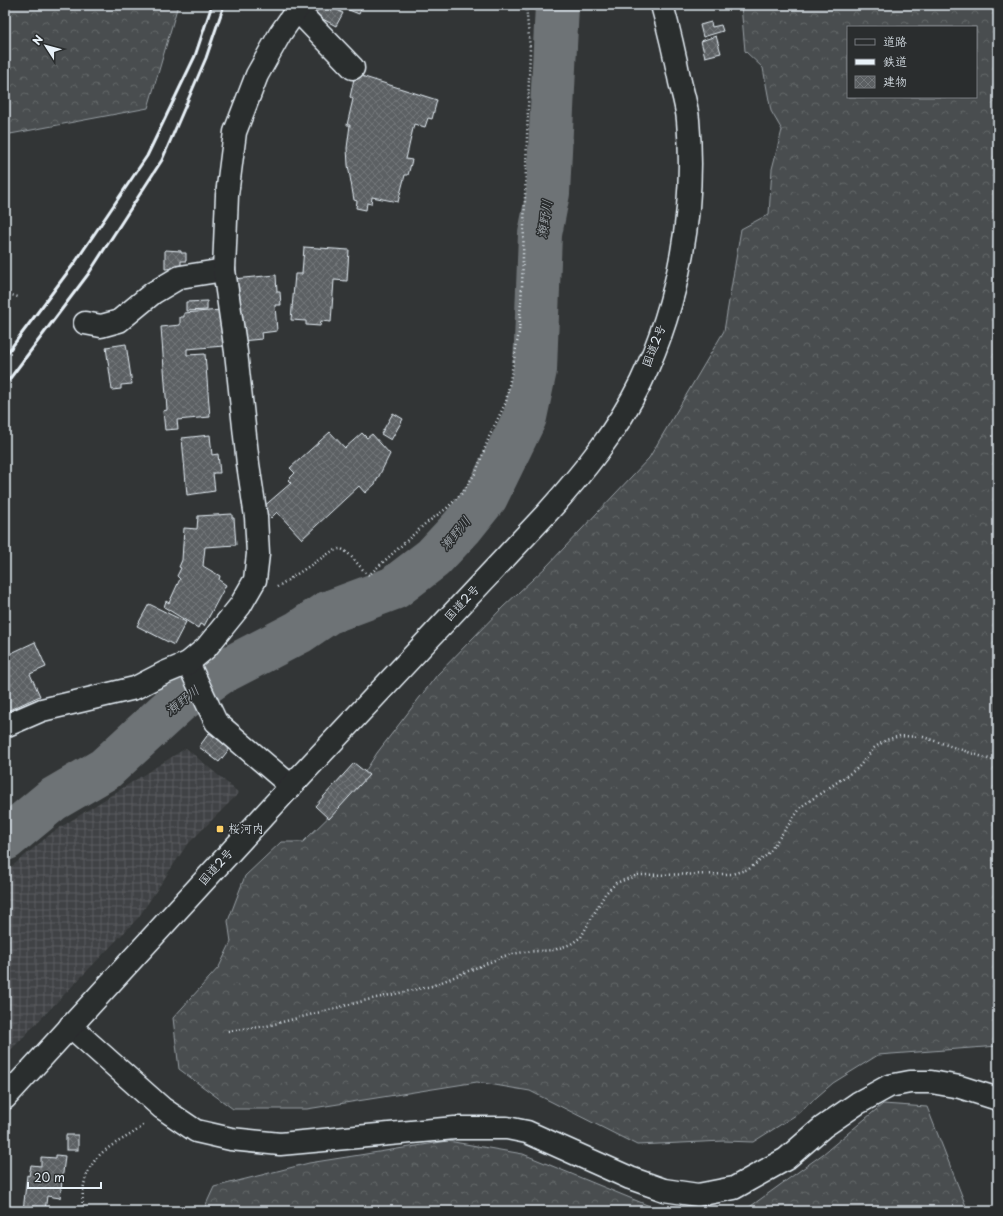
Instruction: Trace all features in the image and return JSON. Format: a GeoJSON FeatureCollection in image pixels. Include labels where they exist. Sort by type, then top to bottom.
{"type":"FeatureCollection","features":[{"type":"Feature","properties":{"kind":"main road","name":"国道2号"},"geometry":{"type":"LineString","coordinates":[[5,1098],[291,786],[546,514],[584,472],[615,426],[641,382],[676,286],[686,225],[690,177],[688,119],[662,5]]}},
{"type":"Feature","properties":{"kind":"main road"},"geometry":{"type":"LineString","coordinates":[[5,726],[42,710],[135,688],[164,673],[191,670],[206,648],[240,606],[255,580],[258,554],[256,517],[236,352],[224,270],[226,195],[235,132],[257,75],[298,8],[353,68]]}},
{"type":"Feature","properties":{"kind":"main road"},"geometry":{"type":"LineString","coordinates":[[85,323],[101,326],[119,321],[153,293],[180,277],[224,270]]}},
{"type":"Feature","properties":{"kind":"main road"},"geometry":{"type":"LineString","coordinates":[[191,670],[205,702],[216,722],[291,786]]}},
{"type":"Feature","properties":{"kind":"main road"},"geometry":{"type":"LineString","coordinates":[[70,1026],[162,1108],[196,1131],[231,1140],[280,1144],[455,1128],[507,1128],[527,1132],[630,1178],[664,1190],[698,1195],[734,1188],[786,1159],[823,1127],[858,1103],[889,1086],[910,1082],[931,1082],[960,1087],[998,1099]]}},
{"type":"Feature","properties":{"kind":"path"},"geometry":{"type":"LineString","coordinates":[[246,595],[262,595],[289,581],[331,552],[340,549],[345,550],[362,571],[369,575],[425,524],[447,508],[462,493],[476,472],[506,402],[519,332],[529,114],[530,49],[526,5]]}},
{"type":"Feature","properties":{"kind":"path"},"geometry":{"type":"LineString","coordinates":[[5,293],[18,297]]}},
{"type":"Feature","properties":{"kind":"path"},"geometry":{"type":"LineString","coordinates":[[228,1031],[268,1026],[367,1000],[432,986],[507,955],[554,950],[571,944],[581,937],[605,894],[616,883],[638,875],[732,874],[749,869],[767,855],[802,806],[858,768],[874,748],[886,740],[900,736],[924,737],[998,762]]}},
{"type":"Feature","properties":{"kind":"path"},"geometry":{"type":"LineString","coordinates":[[83,1211],[82,1192],[86,1177],[92,1165],[103,1152],[125,1139],[162,1108]]}},
{"type":"Feature","properties":{"kind":"shaded area"},"geometry":{"type":"Polygon","coordinates":[[[186,748],[239,793],[186,846],[138,918],[5,1056],[5,872],[53,832],[186,748]]]}},
{"type":"Feature","properties":{"kind":"green space"},"geometry":{"type":"Polygon","coordinates":[[[5,5],[178,5],[148,108],[5,135],[5,5]]]}},
{"type":"Feature","properties":{"kind":"green space"},"geometry":{"type":"Polygon","coordinates":[[[741,5],[998,5],[998,1046],[878,1055],[833,1083],[796,1115],[753,1142],[724,1141],[637,1145],[530,1091],[477,1082],[307,1109],[233,1109],[179,1069],[173,1018],[219,967],[231,942],[228,921],[245,876],[281,842],[303,842],[348,798],[377,753],[437,675],[503,607],[547,566],[649,458],[724,331],[741,229],[769,214],[772,169],[782,130],[771,111],[763,68],[745,51],[741,5]]]}},
{"type":"Feature","properties":{"kind":"green space"},"geometry":{"type":"Polygon","coordinates":[[[883,1104],[927,1107],[968,1211],[744,1211],[823,1154],[883,1104]]]}},
{"type":"Feature","properties":{"kind":"green space"},"geometry":{"type":"Polygon","coordinates":[[[448,1141],[523,1154],[652,1207],[692,1211],[203,1211],[214,1187],[309,1163],[448,1141]]]}},
{"type":"Feature","properties":{"kind":"building"},"geometry":{"type":"Polygon","coordinates":[[[320,5],[328,5],[343,13],[336,26],[315,15],[320,5]]]}},
{"type":"Feature","properties":{"kind":"building"},"geometry":{"type":"Polygon","coordinates":[[[336,5],[363,5],[359,14],[336,5]]]}},
{"type":"Feature","properties":{"kind":"building"},"geometry":{"type":"Polygon","coordinates":[[[711,22],[712,27],[721,25],[723,31],[703,37],[700,25],[711,22]]]}},
{"type":"Feature","properties":{"kind":"building"},"geometry":{"type":"Polygon","coordinates":[[[716,36],[721,53],[705,57],[701,41],[716,36]]]}},
{"type":"Feature","properties":{"kind":"building"},"geometry":{"type":"Polygon","coordinates":[[[355,74],[437,100],[432,119],[428,118],[425,127],[414,124],[406,159],[412,160],[408,175],[405,175],[398,202],[372,197],[371,204],[367,203],[366,210],[356,208],[357,201],[354,200],[348,165],[347,148],[350,125],[347,125],[353,99],[350,97],[355,74]]]}},
{"type":"Feature","properties":{"kind":"building"},"geometry":{"type":"Polygon","coordinates":[[[304,247],[349,250],[347,281],[334,280],[331,322],[321,321],[320,326],[306,325],[306,321],[291,320],[295,274],[302,274],[304,247]]]}},
{"type":"Feature","properties":{"kind":"building"},"geometry":{"type":"Polygon","coordinates":[[[165,250],[181,251],[181,253],[186,253],[186,261],[181,261],[181,268],[165,269],[165,250]]]}},
{"type":"Feature","properties":{"kind":"building"},"geometry":{"type":"Polygon","coordinates":[[[276,275],[277,292],[280,292],[281,305],[275,305],[277,331],[261,333],[262,339],[241,341],[233,279],[276,275]]]}},
{"type":"Feature","properties":{"kind":"building"},"geometry":{"type":"Polygon","coordinates":[[[207,301],[207,310],[186,311],[186,302],[207,301]]]}},
{"type":"Feature","properties":{"kind":"building"},"geometry":{"type":"Polygon","coordinates":[[[221,310],[224,346],[187,349],[187,355],[205,354],[210,417],[177,420],[178,429],[165,430],[163,411],[167,410],[161,327],[180,325],[180,317],[184,317],[184,313],[221,310]]]}},
{"type":"Feature","properties":{"kind":"building"},"geometry":{"type":"Polygon","coordinates":[[[126,344],[132,384],[121,385],[121,389],[112,390],[106,347],[126,344]]]}},
{"type":"Feature","properties":{"kind":"building"},"geometry":{"type":"Polygon","coordinates":[[[393,413],[403,419],[391,440],[381,434],[393,413]]]}},
{"type":"Feature","properties":{"kind":"building"},"geometry":{"type":"Polygon","coordinates":[[[330,432],[345,448],[362,433],[367,438],[372,434],[390,454],[375,484],[365,493],[359,486],[302,539],[277,512],[271,518],[262,508],[291,483],[288,480],[295,473],[290,468],[330,432]]]}},
{"type":"Feature","properties":{"kind":"building"},"geometry":{"type":"Polygon","coordinates":[[[210,435],[212,455],[218,454],[220,473],[213,473],[215,491],[187,495],[182,438],[210,435]]]}},
{"type":"Feature","properties":{"kind":"building"},"geometry":{"type":"Polygon","coordinates":[[[232,514],[232,518],[234,518],[236,545],[205,547],[203,566],[220,576],[219,580],[226,585],[204,626],[200,624],[198,628],[164,607],[166,601],[169,603],[180,579],[177,576],[181,568],[179,567],[182,560],[184,528],[197,529],[198,516],[232,514]]]}},
{"type":"Feature","properties":{"kind":"building"},"geometry":{"type":"Polygon","coordinates":[[[149,604],[186,622],[174,645],[137,626],[149,604]]]}},
{"type":"Feature","properties":{"kind":"building"},"geometry":{"type":"Polygon","coordinates":[[[35,642],[46,667],[30,674],[40,696],[5,712],[5,656],[35,642]]]}},
{"type":"Feature","properties":{"kind":"building"},"geometry":{"type":"Polygon","coordinates":[[[209,733],[230,748],[219,762],[199,747],[209,733]]]}},
{"type":"Feature","properties":{"kind":"building"},"geometry":{"type":"Polygon","coordinates":[[[354,763],[369,775],[329,819],[315,806],[354,763]]]}},
{"type":"Feature","properties":{"kind":"building"},"geometry":{"type":"Polygon","coordinates":[[[66,1135],[78,1135],[78,1150],[66,1150],[66,1135]]]}},
{"type":"Feature","properties":{"kind":"building"},"geometry":{"type":"Polygon","coordinates":[[[56,1155],[65,1156],[60,1198],[47,1196],[45,1211],[23,1211],[27,1175],[29,1176],[31,1165],[41,1166],[41,1157],[56,1158],[56,1155]]]}},
{"type":"Feature","properties":{"kind":"waterway","name":"瀬野川"},"geometry":{"type":"LineString","coordinates":[[5,839],[52,800],[105,769],[178,702],[220,673],[299,632],[327,613],[394,588],[433,558],[462,527],[486,497],[525,417],[535,370],[540,234],[548,193],[557,5]]}},
{"type":"Feature","properties":{"kind":"railway"},"geometry":{"type":"LineString","coordinates":[[5,356],[76,261],[147,156],[195,56],[212,5]]}},
{"type":"Feature","properties":{"kind":"railway"},"geometry":{"type":"LineString","coordinates":[[5,385],[89,273],[162,160],[206,58],[224,5]]}},
{"type":"Feature","properties":{"kind":"place","name":"桜河内"},"geometry":{"type":"Point","coordinates":[220,829]}}]}
